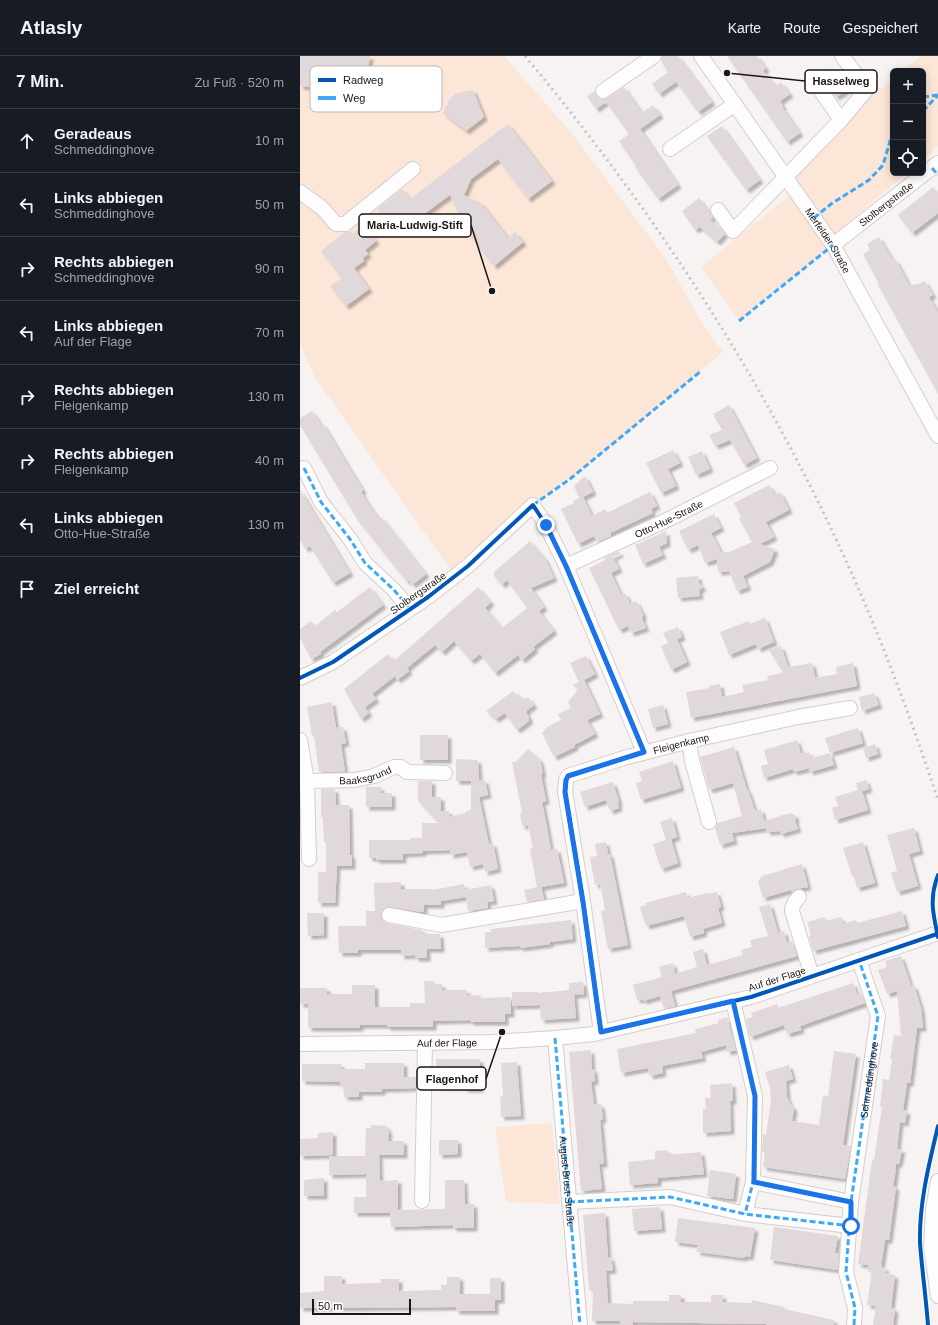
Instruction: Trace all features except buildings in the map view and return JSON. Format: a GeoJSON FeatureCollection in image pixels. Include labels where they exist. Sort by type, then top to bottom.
{"type":"FeatureCollection","features":[{"type":"Feature","properties":{"kind":"street"},"geometry":{"type":"LineString","coordinates":[[603,91],[654,56]]}},
{"type":"Feature","properties":{"kind":"street","name":"Merfelder Straße"},"geometry":{"type":"LineString","coordinates":[[701,56],[833,245],[938,436]]}},
{"type":"Feature","properties":{"kind":"street"},"geometry":{"type":"LineString","coordinates":[[718,210],[733,231],[841,120],[867,90],[842,56]]}},
{"type":"Feature","properties":{"kind":"street"},"geometry":{"type":"LineString","coordinates":[[816,84],[841,120]]}},
{"type":"Feature","properties":{"kind":"street"},"geometry":{"type":"LineString","coordinates":[[670,149],[735,104]]}},
{"type":"Feature","properties":{"kind":"street","name":"Stolbergstraße"},"geometry":{"type":"LineString","coordinates":[[833,245],[936,168]]}},
{"type":"Feature","properties":{"kind":"street"},"geometry":{"type":"LineString","coordinates":[[300,192],[322,208],[336,224],[345,224],[413,169]]}},
{"type":"Feature","properties":{"kind":"street","name":"Stolbergstraße"},"geometry":{"type":"LineString","coordinates":[[304,468],[322,502],[350,539],[365,563],[394,590],[410,609]]}},
{"type":"Feature","properties":{"kind":"street","name":"Otto-Hue-Straße"},"geometry":{"type":"LineString","coordinates":[[566,566],[667,520],[770,468]]}},
{"type":"Feature","properties":{"kind":"street","name":"Stolbergstraße"},"geometry":{"type":"LineString","coordinates":[[300,678],[333,662],[410,609],[468,566],[533,505],[546,525],[566,566]]}},
{"type":"Feature","properties":{"kind":"street"},"geometry":{"type":"LineString","coordinates":[[566,566],[644,752]]}},
{"type":"Feature","properties":{"kind":"street","name":"Fleigenkamp"},"geometry":{"type":"LineString","coordinates":[[601,1032],[583,902],[565,792],[566,780],[568,776],[644,752],[689,741],[798,717],[850,708]]}},
{"type":"Feature","properties":{"kind":"street"},"geometry":{"type":"LineString","coordinates":[[300,740],[307,781],[309,859]]}},
{"type":"Feature","properties":{"kind":"street"},"geometry":{"type":"LineString","coordinates":[[689,741],[692,761],[709,822]]}},
{"type":"Feature","properties":{"kind":"street","name":"Baaksgrund"},"geometry":{"type":"LineString","coordinates":[[307,781],[355,780],[374,776],[394,767],[401,767],[407,772],[445,773]]}},
{"type":"Feature","properties":{"kind":"street"},"geometry":{"type":"LineString","coordinates":[[799,897],[792,907],[792,911],[812,976]]}},
{"type":"Feature","properties":{"kind":"street"},"geometry":{"type":"LineString","coordinates":[[389,915],[442,925],[583,902]]}},
{"type":"Feature","properties":{"kind":"street","name":"Auf der Flage"},"geometry":{"type":"LineString","coordinates":[[300,1044],[492,1042],[555,1038],[601,1032],[751,997],[938,934]]}},
{"type":"Feature","properties":{"kind":"street","name":"Schmeddinghove"},"geometry":{"type":"LineString","coordinates":[[854,1325],[855,1308],[846,1272],[851,1226],[851,1202],[878,1016],[859,960]]}},
{"type":"Feature","properties":{"kind":"street"},"geometry":{"type":"LineString","coordinates":[[733,1001],[755,1096],[754,1182],[745,1214]]}},
{"type":"Feature","properties":{"kind":"street","name":"August-Brust-Straße"},"geometry":{"type":"LineString","coordinates":[[555,1038],[580,1325]]}},
{"type":"Feature","properties":{"kind":"street"},"geometry":{"type":"LineString","coordinates":[[422,1201],[426,1043]]}},
{"type":"Feature","properties":{"kind":"street"},"geometry":{"type":"LineString","coordinates":[[938,1181],[933,1209],[931,1247],[938,1296]]}},
{"type":"Feature","properties":{"kind":"street"},"geometry":{"type":"LineString","coordinates":[[754,1182],[851,1202]]}},
{"type":"Feature","properties":{"kind":"street"},"geometry":{"type":"LineString","coordinates":[[569,1202],[670,1198],[745,1214],[851,1226]]}},
{"type":"Feature","properties":{"kind":"shaded area"},"geometry":{"type":"Polygon","coordinates":[[[300,56],[504,56],[573,135],[666,259],[702,323],[723,352],[607,450],[570,479],[533,505],[455,576],[314,376],[300,343],[300,56]]]}},
{"type":"Feature","properties":{"kind":"shaded area"},"geometry":{"type":"Polygon","coordinates":[[[920,56],[938,56],[938,146],[926,156],[926,68],[906,68],[920,56]]]}},
{"type":"Feature","properties":{"kind":"shaded area"},"geometry":{"type":"Polygon","coordinates":[[[890,82],[890,176],[903,176],[832,237],[794,173],[848,117],[890,82]]]}},
{"type":"Feature","properties":{"kind":"shaded area"},"geometry":{"type":"Polygon","coordinates":[[[790,195],[833,245],[739,321],[701,267],[790,195]]]}},
{"type":"Feature","properties":{"kind":"shaded area"},"geometry":{"type":"Polygon","coordinates":[[[552,1123],[560,1204],[506,1202],[495,1127],[552,1123]]]}},
{"type":"Feature","properties":{"kind":"railway"},"geometry":{"type":"LineString","coordinates":[[525,56],[574,116],[666,242],[709,308],[788,442],[823,512],[879,637],[900,691],[938,800]]}},
{"type":"Feature","properties":{"kind":"marked path"},"geometry":{"type":"LineString","coordinates":[[926,97],[938,95]]}},
{"type":"Feature","properties":{"kind":"marked path"},"geometry":{"type":"LineString","coordinates":[[926,108],[938,95]]}},
{"type":"Feature","properties":{"kind":"marked path"},"geometry":{"type":"LineString","coordinates":[[814,218],[831,204],[869,180],[883,165],[890,140]]}},
{"type":"Feature","properties":{"kind":"marked path"},"geometry":{"type":"LineString","coordinates":[[932,168],[938,175]]}},
{"type":"Feature","properties":{"kind":"marked path"},"geometry":{"type":"LineString","coordinates":[[739,321],[833,245]]}},
{"type":"Feature","properties":{"kind":"marked path"},"geometry":{"type":"LineString","coordinates":[[533,505],[570,479],[701,371]]}},
{"type":"Feature","properties":{"kind":"marked path"},"geometry":{"type":"LineString","coordinates":[[304,468],[321,502],[350,539],[365,563],[394,590],[410,609]]}},
{"type":"Feature","properties":{"kind":"marked path"},"geometry":{"type":"LineString","coordinates":[[854,1325],[855,1308],[846,1272],[851,1202],[878,1016],[859,960]]}},
{"type":"Feature","properties":{"kind":"marked path"},"geometry":{"type":"LineString","coordinates":[[733,1001],[755,1096],[753,1182],[745,1214]]}},
{"type":"Feature","properties":{"kind":"marked path"},"geometry":{"type":"LineString","coordinates":[[555,1038],[580,1325]]}},
{"type":"Feature","properties":{"kind":"marked path"},"geometry":{"type":"LineString","coordinates":[[753,1182],[851,1202]]}},
{"type":"Feature","properties":{"kind":"marked path"},"geometry":{"type":"LineString","coordinates":[[569,1202],[670,1197],[745,1214],[851,1226]]}},
{"type":"Feature","properties":{"kind":"cycle path"},"geometry":{"type":"LineString","coordinates":[[300,678],[333,662],[428,597],[468,566],[533,505],[546,525],[566,566],[644,752],[568,776],[566,780],[565,792],[583,901],[601,1032],[751,997],[937,934]]}},
{"type":"Feature","properties":{"kind":"cycle path"},"geometry":{"type":"LineString","coordinates":[[938,875],[935,883],[933,899],[933,913],[938,937]]}},
{"type":"Feature","properties":{"kind":"cycle path"},"geometry":{"type":"LineString","coordinates":[[928,1325],[920,1243],[920,1228],[925,1184],[938,1126]]}},
{"type":"Feature","properties":{"kind":"place","name":"Hasselweg"},"geometry":{"type":"Point","coordinates":[727,73]}},
{"type":"Feature","properties":{"kind":"place","name":"Maria-Ludwig-Stift"},"geometry":{"type":"Point","coordinates":[492,291]}},
{"type":"Feature","properties":{"kind":"place","name":"Flagenhof"},"geometry":{"type":"Point","coordinates":[502,1032]}},
{"type":"Feature","properties":{"kind":"route"},"geometry":{"type":"LineString","coordinates":[[546,525],[566,566],[644,752],[568,776],[566,780],[565,792],[583,902],[601,1032],[733,1001],[755,1096],[754,1182],[851,1202],[851,1226]]}}]}
